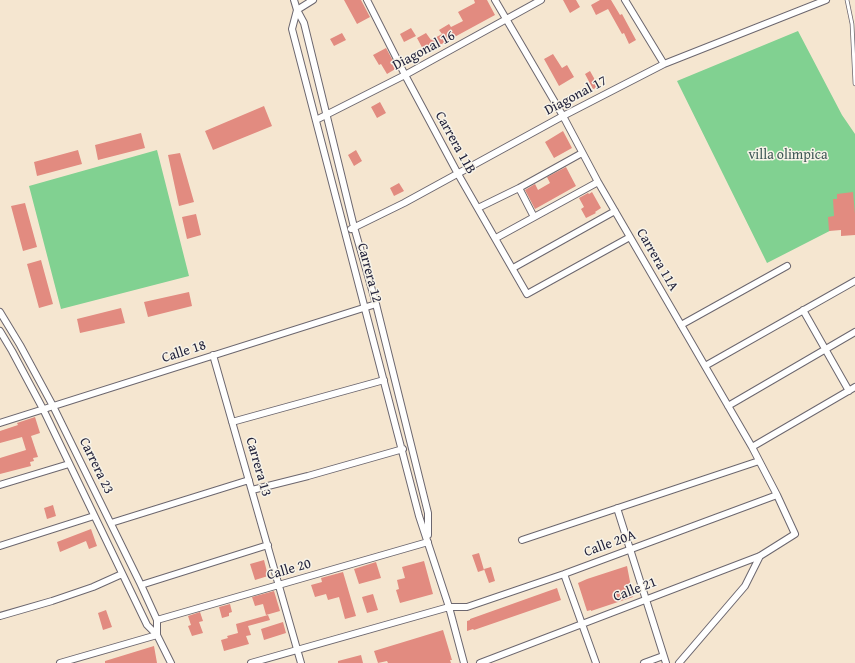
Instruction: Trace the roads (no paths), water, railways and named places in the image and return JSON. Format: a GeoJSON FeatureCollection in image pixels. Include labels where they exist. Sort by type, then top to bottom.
{"type":"FeatureCollection","features":[{"type":"Feature","properties":{"kind":"street","name":"Carrera 12"},"geometry":{"type":"LineString","coordinates":[[294,0],[297,10],[304,23],[354,227],[376,304],[428,514],[428,542]]}},
{"type":"Feature","properties":{"kind":"street"},"geometry":{"type":"LineString","coordinates":[[297,10],[313,0]]}},
{"type":"Feature","properties":{"kind":"street","name":"Carrera 11B"},"geometry":{"type":"LineString","coordinates":[[367,0],[458,174],[527,294],[630,237]]}},
{"type":"Feature","properties":{"kind":"street","name":"Carrera 11A"},"geometry":{"type":"LineString","coordinates":[[495,0],[563,116],[598,182],[752,447],[795,534]]}},
{"type":"Feature","properties":{"kind":"street","name":"Diagonal 16"},"geometry":{"type":"LineString","coordinates":[[316,120],[405,75],[541,0]]}},
{"type":"Feature","properties":{"kind":"street"},"geometry":{"type":"LineString","coordinates":[[625,0],[664,64]]}},
{"type":"Feature","properties":{"kind":"street","name":"Diagonal 17"},"geometry":{"type":"LineString","coordinates":[[346,231],[404,203],[563,116],[664,64],[826,0]]}},
{"type":"Feature","properties":{"kind":"street","name":"Carrera 12"},"geometry":{"type":"LineString","coordinates":[[297,10],[292,29],[403,449],[419,516],[449,607],[464,663]]}},
{"type":"Feature","properties":{"kind":"street"},"geometry":{"type":"LineString","coordinates":[[478,208],[519,188],[582,153]]}},
{"type":"Feature","properties":{"kind":"street"},"geometry":{"type":"LineString","coordinates":[[496,238],[598,182]]}},
{"type":"Feature","properties":{"kind":"street"},"geometry":{"type":"LineString","coordinates":[[519,188],[534,217]]}},
{"type":"Feature","properties":{"kind":"street"},"geometry":{"type":"LineString","coordinates":[[513,268],[615,211]]}},
{"type":"Feature","properties":{"kind":"street"},"geometry":{"type":"LineString","coordinates":[[681,325],[787,266]]}},
{"type":"Feature","properties":{"kind":"street"},"geometry":{"type":"LineString","coordinates":[[705,366],[855,281]]}},
{"type":"Feature","properties":{"kind":"street","name":"Calle 18"},"geometry":{"type":"LineString","coordinates":[[0,423],[365,306],[376,304]]}},
{"type":"Feature","properties":{"kind":"street"},"geometry":{"type":"LineString","coordinates":[[803,310],[849,391]]}},
{"type":"Feature","properties":{"kind":"street","name":"Carrera 23"},"geometry":{"type":"LineString","coordinates":[[0,312],[20,345],[53,406],[111,523],[157,620],[157,635]]}},
{"type":"Feature","properties":{"kind":"street","name":"Carrera 23"},"geometry":{"type":"LineString","coordinates":[[0,331],[43,409],[147,625],[157,635],[171,663]]}},
{"type":"Feature","properties":{"kind":"street"},"geometry":{"type":"LineString","coordinates":[[728,406],[855,332]]}},
{"type":"Feature","properties":{"kind":"street","name":"Carrera 13"},"geometry":{"type":"LineString","coordinates":[[213,355],[301,663]]}},
{"type":"Feature","properties":{"kind":"street"},"geometry":{"type":"LineString","coordinates":[[232,422],[384,380]]}},
{"type":"Feature","properties":{"kind":"street"},"geometry":{"type":"LineString","coordinates":[[752,447],[855,387]]}},
{"type":"Feature","properties":{"kind":"street"},"geometry":{"type":"LineString","coordinates":[[252,490],[403,449]]}},
{"type":"Feature","properties":{"kind":"street"},"geometry":{"type":"LineString","coordinates":[[522,540],[759,460]]}},
{"type":"Feature","properties":{"kind":"street"},"geometry":{"type":"LineString","coordinates":[[0,485],[69,464]]}},
{"type":"Feature","properties":{"kind":"street"},"geometry":{"type":"LineString","coordinates":[[111,523],[249,480]]}},
{"type":"Feature","properties":{"kind":"street","name":"Calle 20A"},"geometry":{"type":"LineString","coordinates":[[449,607],[467,606],[564,574],[777,495]]}},
{"type":"Feature","properties":{"kind":"street"},"geometry":{"type":"LineString","coordinates":[[617,508],[666,663]]}},
{"type":"Feature","properties":{"kind":"street"},"geometry":{"type":"LineString","coordinates":[[0,546],[94,516]]}},
{"type":"Feature","properties":{"kind":"street","name":"Calle 21"},"geometry":{"type":"LineString","coordinates":[[480,663],[760,556],[795,534]]}},
{"type":"Feature","properties":{"kind":"street","name":"Calle 20"},"geometry":{"type":"LineString","coordinates":[[157,620],[428,542]]}},
{"type":"Feature","properties":{"kind":"street"},"geometry":{"type":"LineString","coordinates":[[141,585],[268,545]]}},
{"type":"Feature","properties":{"kind":"street"},"geometry":{"type":"LineString","coordinates":[[679,663],[745,586],[760,556]]}},
{"type":"Feature","properties":{"kind":"street"},"geometry":{"type":"LineString","coordinates":[[0,616],[93,587],[122,574]]}},
{"type":"Feature","properties":{"kind":"street"},"geometry":{"type":"LineString","coordinates":[[564,574],[596,663]]}},
{"type":"Feature","properties":{"kind":"street"},"geometry":{"type":"LineString","coordinates":[[251,663],[449,607]]}},
{"type":"Feature","properties":{"kind":"street"},"geometry":{"type":"LineString","coordinates":[[62,663],[157,635]]}},
{"type":"Feature","properties":{"kind":"street"},"geometry":{"type":"LineString","coordinates":[[644,663],[664,656]]}},
{"type":"Feature","properties":{"kind":"lane"},"geometry":{"type":"LineString","coordinates":[[847,0],[853,24],[855,84]]}},
{"type":"Feature","properties":{"kind":"park label","name":"villa olimpica"},"geometry":{"type":"Point","coordinates":[788,155]}}]}
